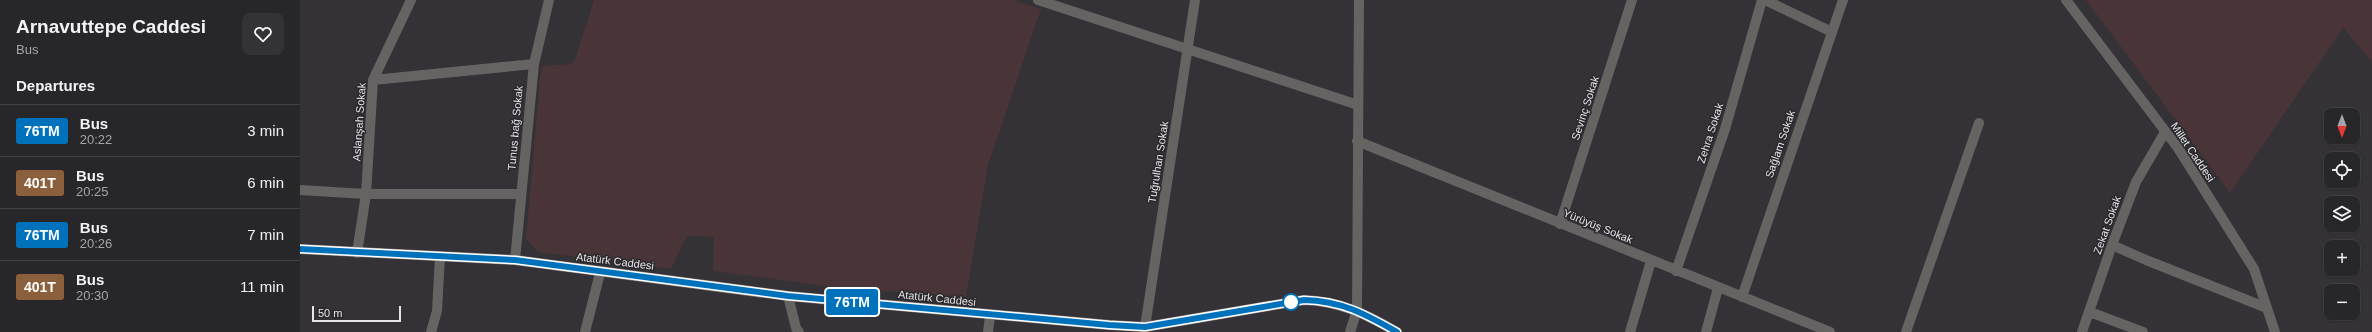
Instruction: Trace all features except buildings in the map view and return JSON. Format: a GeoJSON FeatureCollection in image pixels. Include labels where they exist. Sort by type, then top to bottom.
{"type":"FeatureCollection","features":[{"type":"Feature","properties":{"kind":"main road","name":"Atatürk Caddesi"},"geometry":{"type":"LineString","coordinates":[[300,249],[515,260],[600,273],[692,282],[788,296],[1108,329],[1145,327],[1304,300],[1323,301],[1357,310],[1397,332]]}},
{"type":"Feature","properties":{"kind":"street","name":"Aslanşah Sokak"},"geometry":{"type":"LineString","coordinates":[[357,253],[366,194],[372,80],[411,0]]}},
{"type":"Feature","properties":{"kind":"street","name":"Tunus bağ Sokak"},"geometry":{"type":"LineString","coordinates":[[515,260],[534,64],[549,0]]}},
{"type":"Feature","properties":{"kind":"street"},"geometry":{"type":"LineString","coordinates":[[1038,0],[1358,105]]}},
{"type":"Feature","properties":{"kind":"street","name":"Tuğrulhan Sokak"},"geometry":{"type":"LineString","coordinates":[[1145,327],[1186,49],[1195,0]]}},
{"type":"Feature","properties":{"kind":"street"},"geometry":{"type":"LineString","coordinates":[[1350,332],[1357,310],[1359,0]]}},
{"type":"Feature","properties":{"kind":"street","name":"Sevinç Sokak"},"geometry":{"type":"LineString","coordinates":[[1560,224],[1632,0]]}},
{"type":"Feature","properties":{"kind":"street"},"geometry":{"type":"LineString","coordinates":[[1763,0],[1832,32]]}},
{"type":"Feature","properties":{"kind":"street","name":"Zehra Sokak"},"geometry":{"type":"LineString","coordinates":[[1676,271],[1725,130],[1763,0]]}},
{"type":"Feature","properties":{"kind":"street","name":"Sağlam Sokak"},"geometry":{"type":"LineString","coordinates":[[1742,297],[1843,0]]}},
{"type":"Feature","properties":{"kind":"street","name":"Millet Caddesi"},"geometry":{"type":"LineString","coordinates":[[2066,0],[2178,148],[2254,269],[2275,332]]}},
{"type":"Feature","properties":{"kind":"street"},"geometry":{"type":"LineString","coordinates":[[372,80],[534,64]]}},
{"type":"Feature","properties":{"kind":"street"},"geometry":{"type":"LineString","coordinates":[[1906,332],[1979,123]]}},
{"type":"Feature","properties":{"kind":"street","name":"Zekat Sokak"},"geometry":{"type":"LineString","coordinates":[[2082,332],[2112,245],[2136,182],[2165,132]]}},
{"type":"Feature","properties":{"kind":"street","name":"Yürüyüş Sokak"},"geometry":{"type":"LineString","coordinates":[[1357,141],[1830,332]]}},
{"type":"Feature","properties":{"kind":"street"},"geometry":{"type":"LineString","coordinates":[[300,190],[366,194],[521,194]]}},
{"type":"Feature","properties":{"kind":"street"},"geometry":{"type":"LineString","coordinates":[[2112,245],[2267,308]]}},
{"type":"Feature","properties":{"kind":"street"},"geometry":{"type":"LineString","coordinates":[[431,332],[437,311],[440,256]]}},
{"type":"Feature","properties":{"kind":"street"},"geometry":{"type":"LineString","coordinates":[[1630,332],[1651,261]]}},
{"type":"Feature","properties":{"kind":"street"},"geometry":{"type":"LineString","coordinates":[[585,332],[600,273]]}},
{"type":"Feature","properties":{"kind":"street"},"geometry":{"type":"LineString","coordinates":[[1706,332],[1718,288]]}},
{"type":"Feature","properties":{"kind":"street"},"geometry":{"type":"LineString","coordinates":[[788,296],[796,328],[799,332]]}},
{"type":"Feature","properties":{"kind":"street"},"geometry":{"type":"LineString","coordinates":[[2090,312],[2143,332]]}},
{"type":"Feature","properties":{"kind":"street"},"geometry":{"type":"LineString","coordinates":[[988,332],[990,316]]}},
{"type":"Feature","properties":{"kind":"shaded area"},"geometry":{"type":"Polygon","coordinates":[[[594,0],[1014,0],[1041,9],[988,165],[966,297],[833,287],[713,271],[714,237],[687,236],[671,269],[539,252],[526,239],[541,66],[571,64],[575,60],[594,0]]]}},
{"type":"Feature","properties":{"kind":"shaded area"},"geometry":{"type":"Polygon","coordinates":[[[2086,0],[2372,0],[2372,62],[2343,28],[2230,193],[2086,0]]]}},
{"type":"Feature","properties":{"kind":"bus line","name":"76TM"},"geometry":{"type":"LineString","coordinates":[[300,249],[515,260],[600,273],[692,282],[788,296],[1013,318],[1145,327],[1304,300],[1323,301],[1340,304],[1357,310],[1397,332]]}}]}
